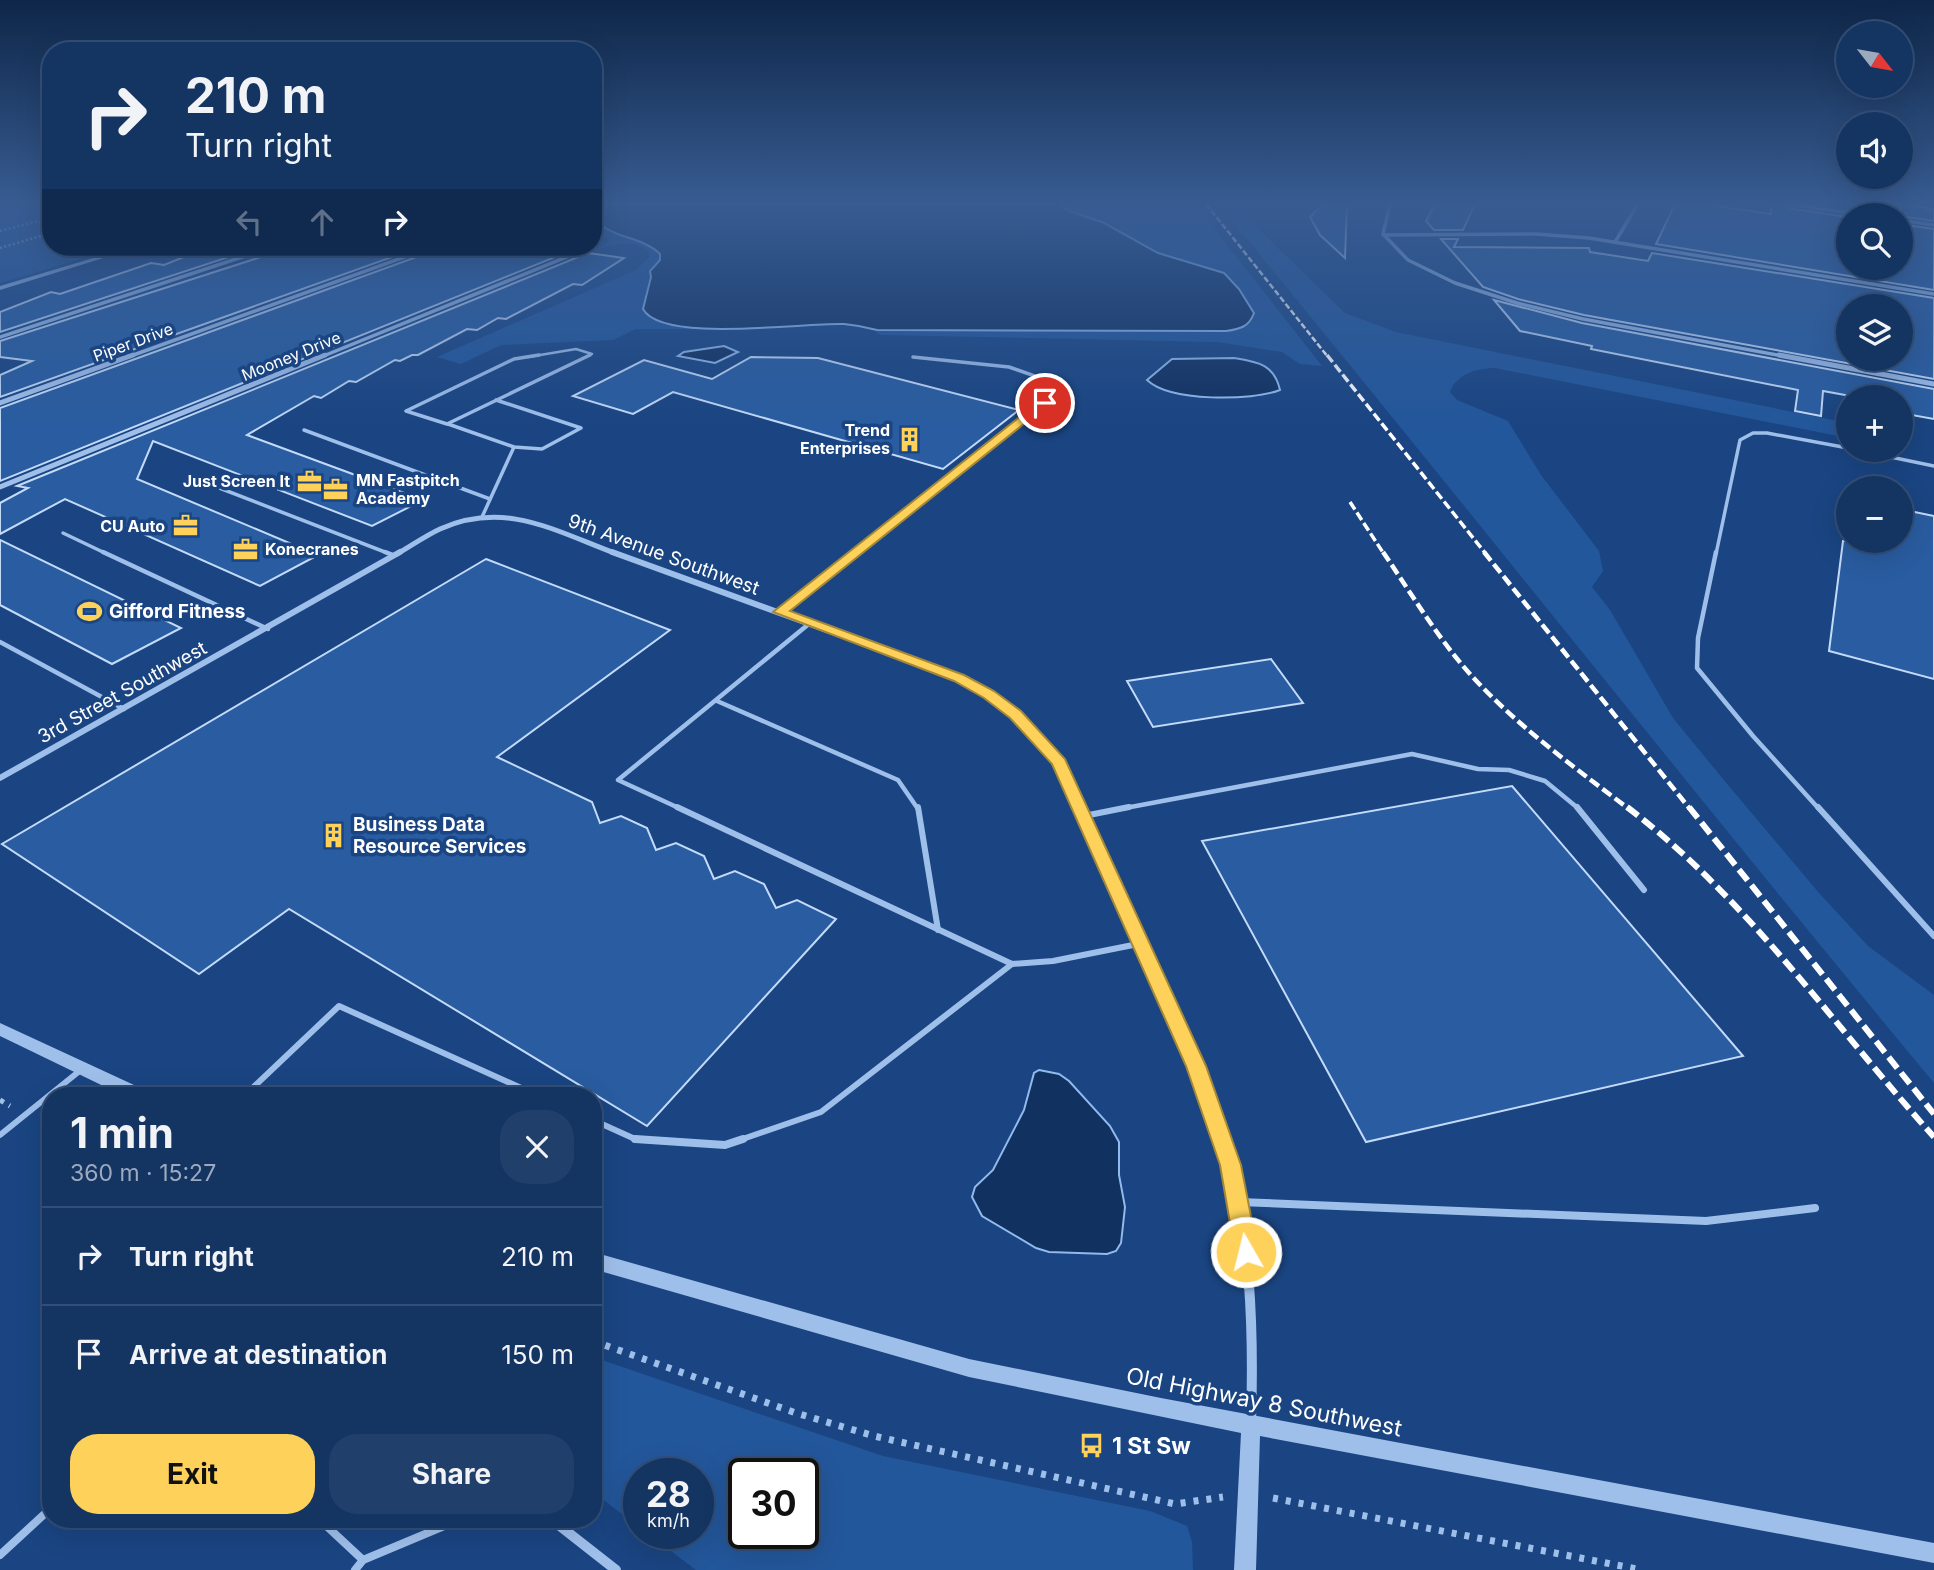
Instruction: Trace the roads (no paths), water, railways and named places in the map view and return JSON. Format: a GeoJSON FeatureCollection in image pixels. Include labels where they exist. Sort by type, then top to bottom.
{"type":"FeatureCollection","features":[{"type":"Feature","properties":{"kind":"street"},"geometry":{"type":"LineString","coordinates":[[0,288],[36,277]]}},
{"type":"Feature","properties":{"kind":"street"},"geometry":{"type":"LineString","coordinates":[[0,337],[181,277]]}},
{"type":"Feature","properties":{"kind":"street","name":"Piper Drive"},"geometry":{"type":"LineString","coordinates":[[0,403],[348,277]]}},
{"type":"Feature","properties":{"kind":"street","name":"Mooney Drive"},"geometry":{"type":"LineString","coordinates":[[0,487],[515,277]]}},
{"type":"Feature","properties":{"kind":"street"},"geometry":{"type":"LineString","coordinates":[[1443,277],[1514,303],[1568,316],[1934,384]]}},
{"type":"Feature","properties":{"kind":"street"},"geometry":{"type":"LineString","coordinates":[[1831,277],[1934,294]]}},
{"type":"Feature","properties":{"kind":"street","name":"9th Avenue Southwest"},"geometry":{"type":"LineString","coordinates":[[482,517],[516,517],[937,669],[989,695],[1016,714],[1059,762],[1143,943],[1196,1066],[1218,1126],[1239,1202],[1250,1278],[1254,1344],[1251,1425]]}},
{"type":"Feature","properties":{"kind":"street","name":"3rd Street Southwest"},"geometry":{"type":"LineString","coordinates":[[0,778],[268,629],[393,555],[461,520],[482,517]]}},
{"type":"Feature","properties":{"kind":"street"},"geometry":{"type":"LineString","coordinates":[[0,1029],[121,1087]]}},
{"type":"Feature","properties":{"kind":"street","name":"Old Highway 8 Southwest"},"geometry":{"type":"LineString","coordinates":[[602,1263],[969,1368],[1251,1425],[1934,1553]]}},
{"type":"Feature","properties":{"kind":"street"},"geometry":{"type":"LineString","coordinates":[[1245,1570],[1251,1425]]}},
{"type":"Feature","properties":{"kind":"street"},"geometry":{"type":"LineString","coordinates":[[562,1528],[616,1570]]}},
{"type":"Feature","properties":{"kind":"lane"},"geometry":{"type":"LineString","coordinates":[[447,424],[496,400],[592,354],[576,349],[514,359],[406,411],[514,447],[542,449],[581,428],[496,400]]}},
{"type":"Feature","properties":{"kind":"lane"},"geometry":{"type":"LineString","coordinates":[[780,612],[1028,414],[1061,391],[1063,386],[1040,376],[987,364],[913,357]]}},
{"type":"Feature","properties":{"kind":"lane"},"geometry":{"type":"LineString","coordinates":[[304,430],[491,499]]}},
{"type":"Feature","properties":{"kind":"lane"},"geometry":{"type":"LineString","coordinates":[[1836,446],[1767,433],[1753,433],[1740,440],[1698,638],[1697,668],[1753,736],[1934,936]]}},
{"type":"Feature","properties":{"kind":"lane"},"geometry":{"type":"LineString","coordinates":[[482,517],[514,447]]}},
{"type":"Feature","properties":{"kind":"lane"},"geometry":{"type":"LineString","coordinates":[[1913,462],[1934,466]]}},
{"type":"Feature","properties":{"kind":"lane"},"geometry":{"type":"LineString","coordinates":[[196,478],[393,555]]}},
{"type":"Feature","properties":{"kind":"lane"},"geometry":{"type":"LineString","coordinates":[[64,533],[268,629]]}},
{"type":"Feature","properties":{"kind":"lane"},"geometry":{"type":"LineString","coordinates":[[810,623],[618,780],[1012,964],[1053,961],[1143,943]]}},
{"type":"Feature","properties":{"kind":"lane"},"geometry":{"type":"LineString","coordinates":[[0,642],[124,709]]}},
{"type":"Feature","properties":{"kind":"lane"},"geometry":{"type":"LineString","coordinates":[[717,701],[898,780],[918,808],[938,930]]}},
{"type":"Feature","properties":{"kind":"lane"},"geometry":{"type":"LineString","coordinates":[[1084,816],[1412,754],[1478,769],[1509,770],[1545,781],[1572,800],[1644,890]]}},
{"type":"Feature","properties":{"kind":"lane"},"geometry":{"type":"LineString","coordinates":[[602,1124],[635,1139],[725,1145],[821,1112],[1012,964]]}},
{"type":"Feature","properties":{"kind":"lane"},"geometry":{"type":"LineString","coordinates":[[254,1087],[340,1006],[519,1087]]}},
{"type":"Feature","properties":{"kind":"lane"},"geometry":{"type":"LineString","coordinates":[[60,1087],[82,1069]]}},
{"type":"Feature","properties":{"kind":"lane"},"geometry":{"type":"LineString","coordinates":[[0,1135],[42,1101]]}},
{"type":"Feature","properties":{"kind":"lane"},"geometry":{"type":"LineString","coordinates":[[1239,1202],[1706,1221],[1815,1208]]}},
{"type":"Feature","properties":{"kind":"lane"},"geometry":{"type":"LineString","coordinates":[[0,1555],[42,1516]]}},
{"type":"Feature","properties":{"kind":"lane"},"geometry":{"type":"LineString","coordinates":[[328,1528],[363,1560]]}},
{"type":"Feature","properties":{"kind":"lane"},"geometry":{"type":"LineString","coordinates":[[355,1570],[363,1560],[439,1528]]}},
{"type":"Feature","properties":{"kind":"railway"},"geometry":{"type":"LineString","coordinates":[[1264,277],[1328,357]]}},
{"type":"Feature","properties":{"kind":"railway"},"geometry":{"type":"LineString","coordinates":[[1327,355],[1486,554]]}},
{"type":"Feature","properties":{"kind":"railway"},"geometry":{"type":"LineString","coordinates":[[1350,502],[1384,554]]}},
{"type":"Feature","properties":{"kind":"railway"},"geometry":{"type":"LineString","coordinates":[[1383,552],[1446,645],[1488,693],[1546,745],[1629,809]]}},
{"type":"Feature","properties":{"kind":"railway"},"geometry":{"type":"LineString","coordinates":[[1484,552],[1690,809]]}},
{"type":"Feature","properties":{"kind":"railway"},"geometry":{"type":"LineString","coordinates":[[1627,807],[1712,881],[1751,922],[1934,1137]]}},
{"type":"Feature","properties":{"kind":"railway"},"geometry":{"type":"LineString","coordinates":[[1689,807],[1934,1114]]}},
{"type":"Feature","properties":{"kind":"place","name":"Trend Enterprises"},"geometry":{"type":"Point","coordinates":[910,439]}},
{"type":"Feature","properties":{"kind":"place","name":"Just Screen It"},"geometry":{"type":"Point","coordinates":[310,481]}},
{"type":"Feature","properties":{"kind":"place","name":"MN Fastpitch Academy"},"geometry":{"type":"Point","coordinates":[336,489]}},
{"type":"Feature","properties":{"kind":"place","name":"CU Auto"},"geometry":{"type":"Point","coordinates":[185,526]}},
{"type":"Feature","properties":{"kind":"place","name":"Konecranes"},"geometry":{"type":"Point","coordinates":[245,549]}},
{"type":"Feature","properties":{"kind":"place","name":"Gifford Fitness"},"geometry":{"type":"Point","coordinates":[89,611]}},
{"type":"Feature","properties":{"kind":"place","name":"Business Data Resource Services"},"geometry":{"type":"Point","coordinates":[333,835]}},
{"type":"Feature","properties":{"kind":"place","name":"1 St Sw"},"geometry":{"type":"Point","coordinates":[1092,1446]}}]}
